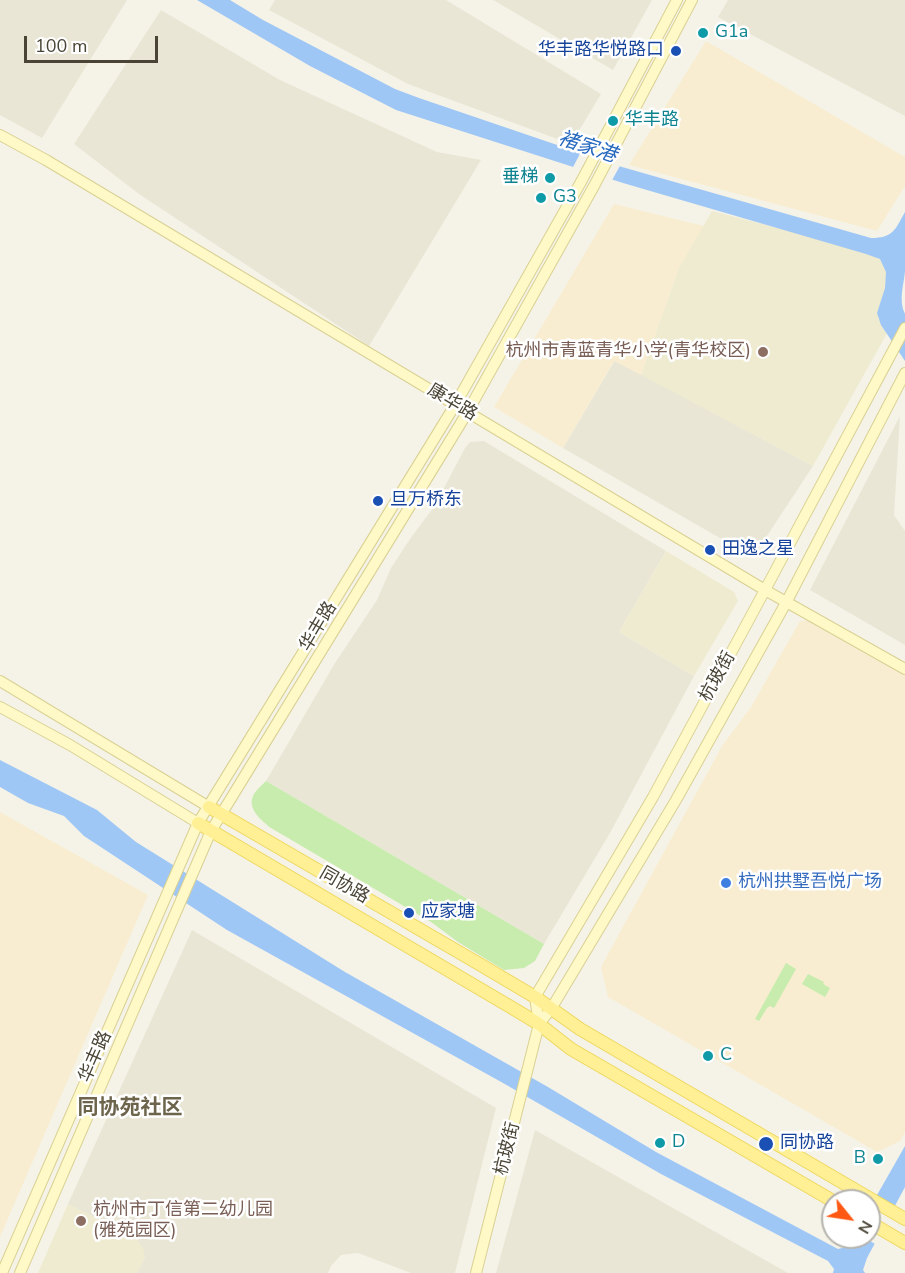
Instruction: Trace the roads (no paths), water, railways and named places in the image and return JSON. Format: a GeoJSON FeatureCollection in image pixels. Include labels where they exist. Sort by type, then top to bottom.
{"type":"FeatureCollection","features":[{"type":"Feature","properties":{"kind":"main road","name":"华丰路"},"geometry":{"type":"LineString","coordinates":[[2,1273],[198,823],[455,405],[582,180],[676,0]]}},
{"type":"Feature","properties":{"kind":"main road","name":"华丰路"},"geometry":{"type":"LineString","coordinates":[[20,1273],[211,831],[467,413],[610,157],[692,0]]}},
{"type":"Feature","properties":{"kind":"main road","name":"康华路"},"geometry":{"type":"LineString","coordinates":[[0,135],[46,160],[765,590],[905,669]]}},
{"type":"Feature","properties":{"kind":"main road","name":"杭玻街"},"geometry":{"type":"LineString","coordinates":[[476,1273],[539,1024],[535,998],[653,797],[905,328]]}},
{"type":"Feature","properties":{"kind":"main road","name":"杭玻街"},"geometry":{"type":"LineString","coordinates":[[539,1024],[551,1009],[676,800],[787,602],[905,373]]}},
{"type":"Feature","properties":{"kind":"main road","name":"同协路"},"geometry":{"type":"LineString","coordinates":[[0,681],[209,807],[418,927],[535,998],[580,1029],[901,1217]]}},
{"type":"Feature","properties":{"kind":"main road","name":"同协路"},"geometry":{"type":"LineString","coordinates":[[0,707],[70,745],[211,831],[539,1024],[571,1049],[821,1194]]}},
{"type":"Feature","properties":{"kind":"main road"},"geometry":{"type":"LineString","coordinates":[[881,1229],[905,1243]]}},
{"type":"Feature","properties":{"kind":"water"},"geometry":{"type":"Polygon","coordinates":[[[197,0],[230,0],[263,20],[395,89],[622,167],[871,238],[889,235],[899,224],[905,212],[905,271],[902,298],[905,314],[905,361],[881,325],[877,313],[885,288],[886,272],[880,259],[623,183],[396,110],[310,66],[197,0]]]}},
{"type":"Feature","properties":{"kind":"water"},"geometry":{"type":"Polygon","coordinates":[[[0,760],[97,810],[136,842],[345,972],[548,1087],[656,1152],[821,1240],[821,1249],[872,1249],[863,1270],[865,1273],[833,1273],[834,1269],[828,1261],[661,1174],[503,1083],[227,930],[84,836],[64,816],[28,803],[0,787],[0,760]]]}},
{"type":"Feature","properties":{"kind":"water"},"geometry":{"type":"Polygon","coordinates":[[[905,1146],[905,1187],[881,1232],[880,1189],[905,1146]]]}},
{"type":"Feature","properties":{"kind":"place","name":"G1a"},"geometry":{"type":"Point","coordinates":[703,33]}},
{"type":"Feature","properties":{"kind":"place","name":"华丰路华悦路口"},"geometry":{"type":"Point","coordinates":[676,51]}},
{"type":"Feature","properties":{"kind":"place","name":"华丰路"},"geometry":{"type":"Point","coordinates":[613,121]}},
{"type":"Feature","properties":{"kind":"place","name":"垂梯"},"geometry":{"type":"Point","coordinates":[550,178]}},
{"type":"Feature","properties":{"kind":"place","name":"G3"},"geometry":{"type":"Point","coordinates":[541,198]}},
{"type":"Feature","properties":{"kind":"place","name":"杭州市青蓝青华小学(青华校区)"},"geometry":{"type":"Point","coordinates":[763,352]}},
{"type":"Feature","properties":{"kind":"place","name":"旦万桥东"},"geometry":{"type":"Point","coordinates":[378,501]}},
{"type":"Feature","properties":{"kind":"place","name":"田逸之星"},"geometry":{"type":"Point","coordinates":[710,550]}},
{"type":"Feature","properties":{"kind":"place","name":"杭州拱墅吾悦广场"},"geometry":{"type":"Point","coordinates":[726,883]}},
{"type":"Feature","properties":{"kind":"place","name":"应家塘"},"geometry":{"type":"Point","coordinates":[409,913]}},
{"type":"Feature","properties":{"kind":"place","name":"C"},"geometry":{"type":"Point","coordinates":[708,1056]}},
{"type":"Feature","properties":{"kind":"place","name":"D"},"geometry":{"type":"Point","coordinates":[660,1143]}},
{"type":"Feature","properties":{"kind":"place","name":"同协路"},"geometry":{"type":"Point","coordinates":[766,1144]}},
{"type":"Feature","properties":{"kind":"place","name":"B"},"geometry":{"type":"Point","coordinates":[878,1159]}},
{"type":"Feature","properties":{"kind":"place","name":"杭州市丁信第二幼儿园 (雅苑园区)"},"geometry":{"type":"Point","coordinates":[81,1221]}},
{"type":"Feature","properties":{"kind":"district","name":"同协苑社区"},"geometry":{"type":"Point","coordinates":[130,1109]}},
{"type":"Feature","properties":{"kind":"water label","name":"褚家港"},"geometry":{"type":"Point","coordinates":[587,148]}}]}
